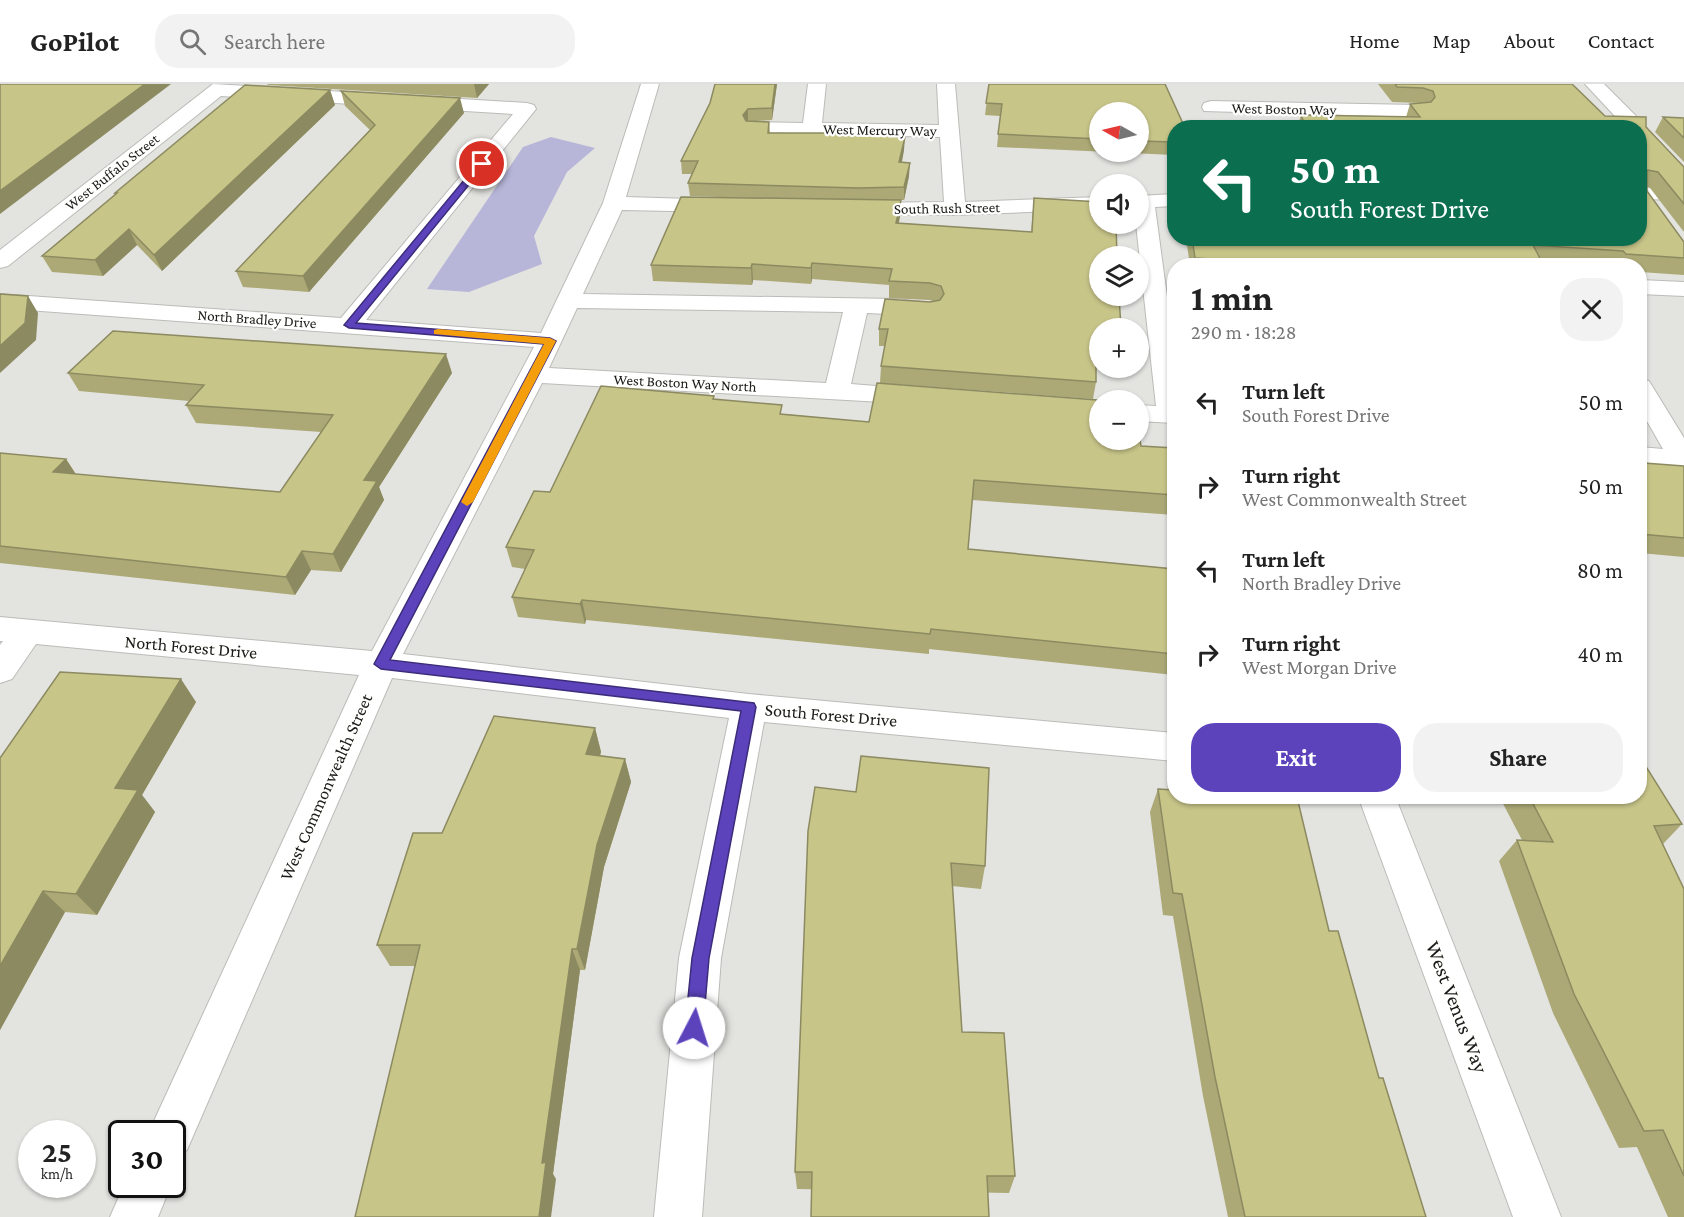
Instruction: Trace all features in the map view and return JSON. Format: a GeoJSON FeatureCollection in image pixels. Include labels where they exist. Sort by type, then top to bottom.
{"type":"FeatureCollection","features":[{"type":"Feature","properties":{"kind":"street","name":"West Commonwealth Street"},"geometry":{"type":"LineString","coordinates":[[177,1120],[381,664],[533,375],[614,203],[650,84]]}},
{"type":"Feature","properties":{"kind":"street","name":"West Mercury Way"},"geometry":{"type":"LineString","coordinates":[[812,129],[817,84]]}},
{"type":"Feature","properties":{"kind":"street","name":"West Mercury Way"},"geometry":{"type":"LineString","coordinates":[[945,84],[955,209]]}},
{"type":"Feature","properties":{"kind":"street"},"geometry":{"type":"LineString","coordinates":[[1594,84],[1633,120]]}},
{"type":"Feature","properties":{"kind":"street"},"geometry":{"type":"LineString","coordinates":[[220,87],[527,110],[349,325]]}},
{"type":"Feature","properties":{"kind":"street","name":"West Buffalo Street"},"geometry":{"type":"LineString","coordinates":[[0,261],[220,87]]}},
{"type":"Feature","properties":{"kind":"street","name":"West Boston Way"},"geometry":{"type":"LineString","coordinates":[[1346,93],[1357,110]]}},
{"type":"Feature","properties":{"kind":"street","name":"West Boston Way"},"geometry":{"type":"LineString","coordinates":[[1216,120],[1208,100],[1357,110],[1418,111]]}},
{"type":"Feature","properties":{"kind":"street","name":"West Mercury Way"},"geometry":{"type":"LineString","coordinates":[[756,128],[949,131]]}},
{"type":"Feature","properties":{"kind":"street"},"geometry":{"type":"LineString","coordinates":[[1647,193],[1684,194]]}},
{"type":"Feature","properties":{"kind":"street"},"geometry":{"type":"LineString","coordinates":[[1149,202],[1167,200]]}},
{"type":"Feature","properties":{"kind":"street"},"geometry":{"type":"LineString","coordinates":[[1647,202],[1654,211]]}},
{"type":"Feature","properties":{"kind":"street"},"geometry":{"type":"LineString","coordinates":[[614,203],[744,206]]}},
{"type":"Feature","properties":{"kind":"street","name":"South Rush Street"},"geometry":{"type":"LineString","coordinates":[[835,208],[955,209],[1089,204]]}},
{"type":"Feature","properties":{"kind":"street"},"geometry":{"type":"LineString","coordinates":[[1149,232],[1164,288],[1167,336]]}},
{"type":"Feature","properties":{"kind":"street"},"geometry":{"type":"LineString","coordinates":[[1647,287],[1684,289]]}},
{"type":"Feature","properties":{"kind":"street","name":"North Bradley Drive"},"geometry":{"type":"LineString","coordinates":[[0,301],[550,341]]}},
{"type":"Feature","properties":{"kind":"street"},"geometry":{"type":"LineString","coordinates":[[569,301],[857,305],[929,309]]}},
{"type":"Feature","properties":{"kind":"street"},"geometry":{"type":"LineString","coordinates":[[837,390],[857,305]]}},
{"type":"Feature","properties":{"kind":"street","name":"West Boston Way North"},"geometry":{"type":"LineString","coordinates":[[533,375],[837,390],[943,398]]}},
{"type":"Feature","properties":{"kind":"street"},"geometry":{"type":"LineString","coordinates":[[1647,399],[1683,460]]}},
{"type":"Feature","properties":{"kind":"street"},"geometry":{"type":"LineString","coordinates":[[1149,413],[1167,415]]}},
{"type":"Feature","properties":{"kind":"street"},"geometry":{"type":"LineString","coordinates":[[1647,457],[1683,460]]}},
{"type":"Feature","properties":{"kind":"street"},"geometry":{"type":"LineString","coordinates":[[0,670],[14,631]]}},
{"type":"Feature","properties":{"kind":"street","name":"North Forest Drive"},"geometry":{"type":"LineString","coordinates":[[14,631],[381,664]]}},
{"type":"Feature","properties":{"kind":"street","name":"South Forest Drive"},"geometry":{"type":"LineString","coordinates":[[381,664],[749,707],[1167,746]]}},
{"type":"Feature","properties":{"kind":"street"},"geometry":{"type":"LineString","coordinates":[[678,1217],[700,958],[749,707]]}},
{"type":"Feature","properties":{"kind":"street","name":"West Venus Way"},"geometry":{"type":"LineString","coordinates":[[1379,804],[1537,1217]]}},
{"type":"Feature","properties":{"kind":"street"},"geometry":{"type":"LineString","coordinates":[[134,1217],[142,1198]]}},
{"type":"Feature","properties":{"kind":"shaded area"},"geometry":{"type":"Polygon","coordinates":[[[551,137],[595,148],[567,172],[534,236],[542,264],[469,292],[427,289],[523,147],[551,137]]]}},
{"type":"Feature","properties":{"kind":"building"},"geometry":{"type":"Polygon","coordinates":[[[0,84],[145,84],[0,191],[0,84]]]}},
{"type":"Feature","properties":{"kind":"building"},"geometry":{"type":"Polygon","coordinates":[[[715,84],[775,84],[772,108],[748,109],[743,115],[746,121],[769,122],[768,133],[851,133],[905,137],[899,162],[910,163],[904,187],[858,188],[688,183],[698,161],[681,161],[710,103],[715,84]]]}},
{"type":"Feature","properties":{"kind":"building"},"geometry":{"type":"Polygon","coordinates":[[[989,84],[1165,84],[1181,120],[1167,120],[1167,142],[1149,141],[1149,102],[1089,102],[1089,138],[998,134],[1002,104],[986,103],[989,84]]]}},
{"type":"Feature","properties":{"kind":"building"},"geometry":{"type":"Polygon","coordinates":[[[1395,84],[1572,84],[1605,116],[1646,117],[1646,120],[1303,120],[1301,115],[1420,117],[1410,104],[1431,102],[1435,97],[1433,91],[1423,88],[1397,87],[1395,84]]]}},
{"type":"Feature","properties":{"kind":"building"},"geometry":{"type":"Polygon","coordinates":[[[245,85],[330,90],[154,255],[129,229],[95,260],[42,256],[117,193],[115,193],[245,85]]]}},
{"type":"Feature","properties":{"kind":"building"},"geometry":{"type":"Polygon","coordinates":[[[341,91],[460,98],[303,276],[236,271],[375,125],[341,91]]]}},
{"type":"Feature","properties":{"kind":"building"},"geometry":{"type":"Polygon","coordinates":[[[1663,117],[1684,118],[1684,138],[1663,117]]]}},
{"type":"Feature","properties":{"kind":"building"},"geometry":{"type":"Polygon","coordinates":[[[1647,128],[1684,167],[1684,204],[1658,172],[1647,170],[1647,128]]]}},
{"type":"Feature","properties":{"kind":"building"},"geometry":{"type":"Polygon","coordinates":[[[1647,191],[1684,242],[1684,258],[1626,254],[1623,251],[1548,246],[1647,246],[1647,191]]]}},
{"type":"Feature","properties":{"kind":"building"},"geometry":{"type":"Polygon","coordinates":[[[681,197],[901,200],[896,223],[1032,232],[1034,198],[1089,201],[1089,234],[1116,234],[1117,246],[1089,246],[1089,306],[1120,306],[1120,318],[1089,318],[1089,378],[1096,378],[1096,382],[881,366],[888,329],[879,329],[885,299],[930,302],[940,300],[944,294],[941,286],[930,283],[889,281],[892,269],[812,263],[811,268],[752,264],[751,268],[651,265],[681,197]]]}},
{"type":"Feature","properties":{"kind":"building"},"geometry":{"type":"Polygon","coordinates":[[[1193,246],[1534,246],[1540,258],[1195,258],[1193,246]]]}},
{"type":"Feature","properties":{"kind":"building"},"geometry":{"type":"Polygon","coordinates":[[[0,294],[28,296],[25,323],[0,346],[0,294]]]}},
{"type":"Feature","properties":{"kind":"building"},"geometry":{"type":"Polygon","coordinates":[[[113,331],[446,354],[364,480],[377,481],[333,554],[302,551],[286,577],[0,546],[0,453],[66,459],[53,472],[280,492],[333,415],[186,405],[204,385],[68,373],[113,331]]]}},
{"type":"Feature","properties":{"kind":"building"},"geometry":{"type":"Polygon","coordinates":[[[877,383],[1089,399],[1089,450],[1149,450],[1149,446],[1167,448],[1167,494],[974,480],[968,549],[1167,568],[1167,653],[931,629],[930,634],[582,600],[580,604],[512,597],[534,550],[506,547],[534,491],[550,492],[601,386],[714,396],[713,399],[782,405],[780,414],[869,422],[877,383]]]}},
{"type":"Feature","properties":{"kind":"building"},"geometry":{"type":"Polygon","coordinates":[[[1647,463],[1684,466],[1684,538],[1647,535],[1647,463]]]}},
{"type":"Feature","properties":{"kind":"building"},"geometry":{"type":"Polygon","coordinates":[[[60,672],[181,679],[115,788],[138,790],[76,894],[43,891],[0,966],[0,758],[60,672]]]}},
{"type":"Feature","properties":{"kind":"building"},"geometry":{"type":"Polygon","coordinates":[[[494,716],[595,728],[586,754],[625,759],[597,845],[577,949],[572,949],[542,1163],[546,1162],[539,1217],[355,1217],[420,945],[377,945],[413,833],[442,833],[494,716]]]}},
{"type":"Feature","properties":{"kind":"building"},"geometry":{"type":"Polygon","coordinates":[[[861,756],[989,768],[985,866],[951,863],[962,1032],[1004,1033],[1015,1176],[987,1176],[989,1217],[811,1217],[812,1172],[795,1172],[808,831],[815,787],[856,792],[861,756]]]}},
{"type":"Feature","properties":{"kind":"building"},"geometry":{"type":"Polygon","coordinates":[[[1647,768],[1682,824],[1654,826],[1684,889],[1684,1176],[1663,1130],[1644,1131],[1574,994],[1517,840],[1553,842],[1533,804],[1647,804],[1647,768]]]}},
{"type":"Feature","properties":{"kind":"building"},"geometry":{"type":"Polygon","coordinates":[[[1158,789],[1167,790],[1167,804],[1299,804],[1329,931],[1338,931],[1379,1078],[1383,1078],[1426,1217],[1245,1217],[1215,1077],[1182,894],[1173,893],[1158,789]]]}},
{"type":"Feature","properties":{"kind":"slow traffic"},"geometry":{"type":"LineString","coordinates":[[438,332],[550,341],[467,502]]}},
{"type":"Feature","properties":{"kind":"route"},"geometry":{"type":"LineString","coordinates":[[482,164],[349,325],[550,341],[381,664],[749,707],[700,958],[694,1028]]}}]}
